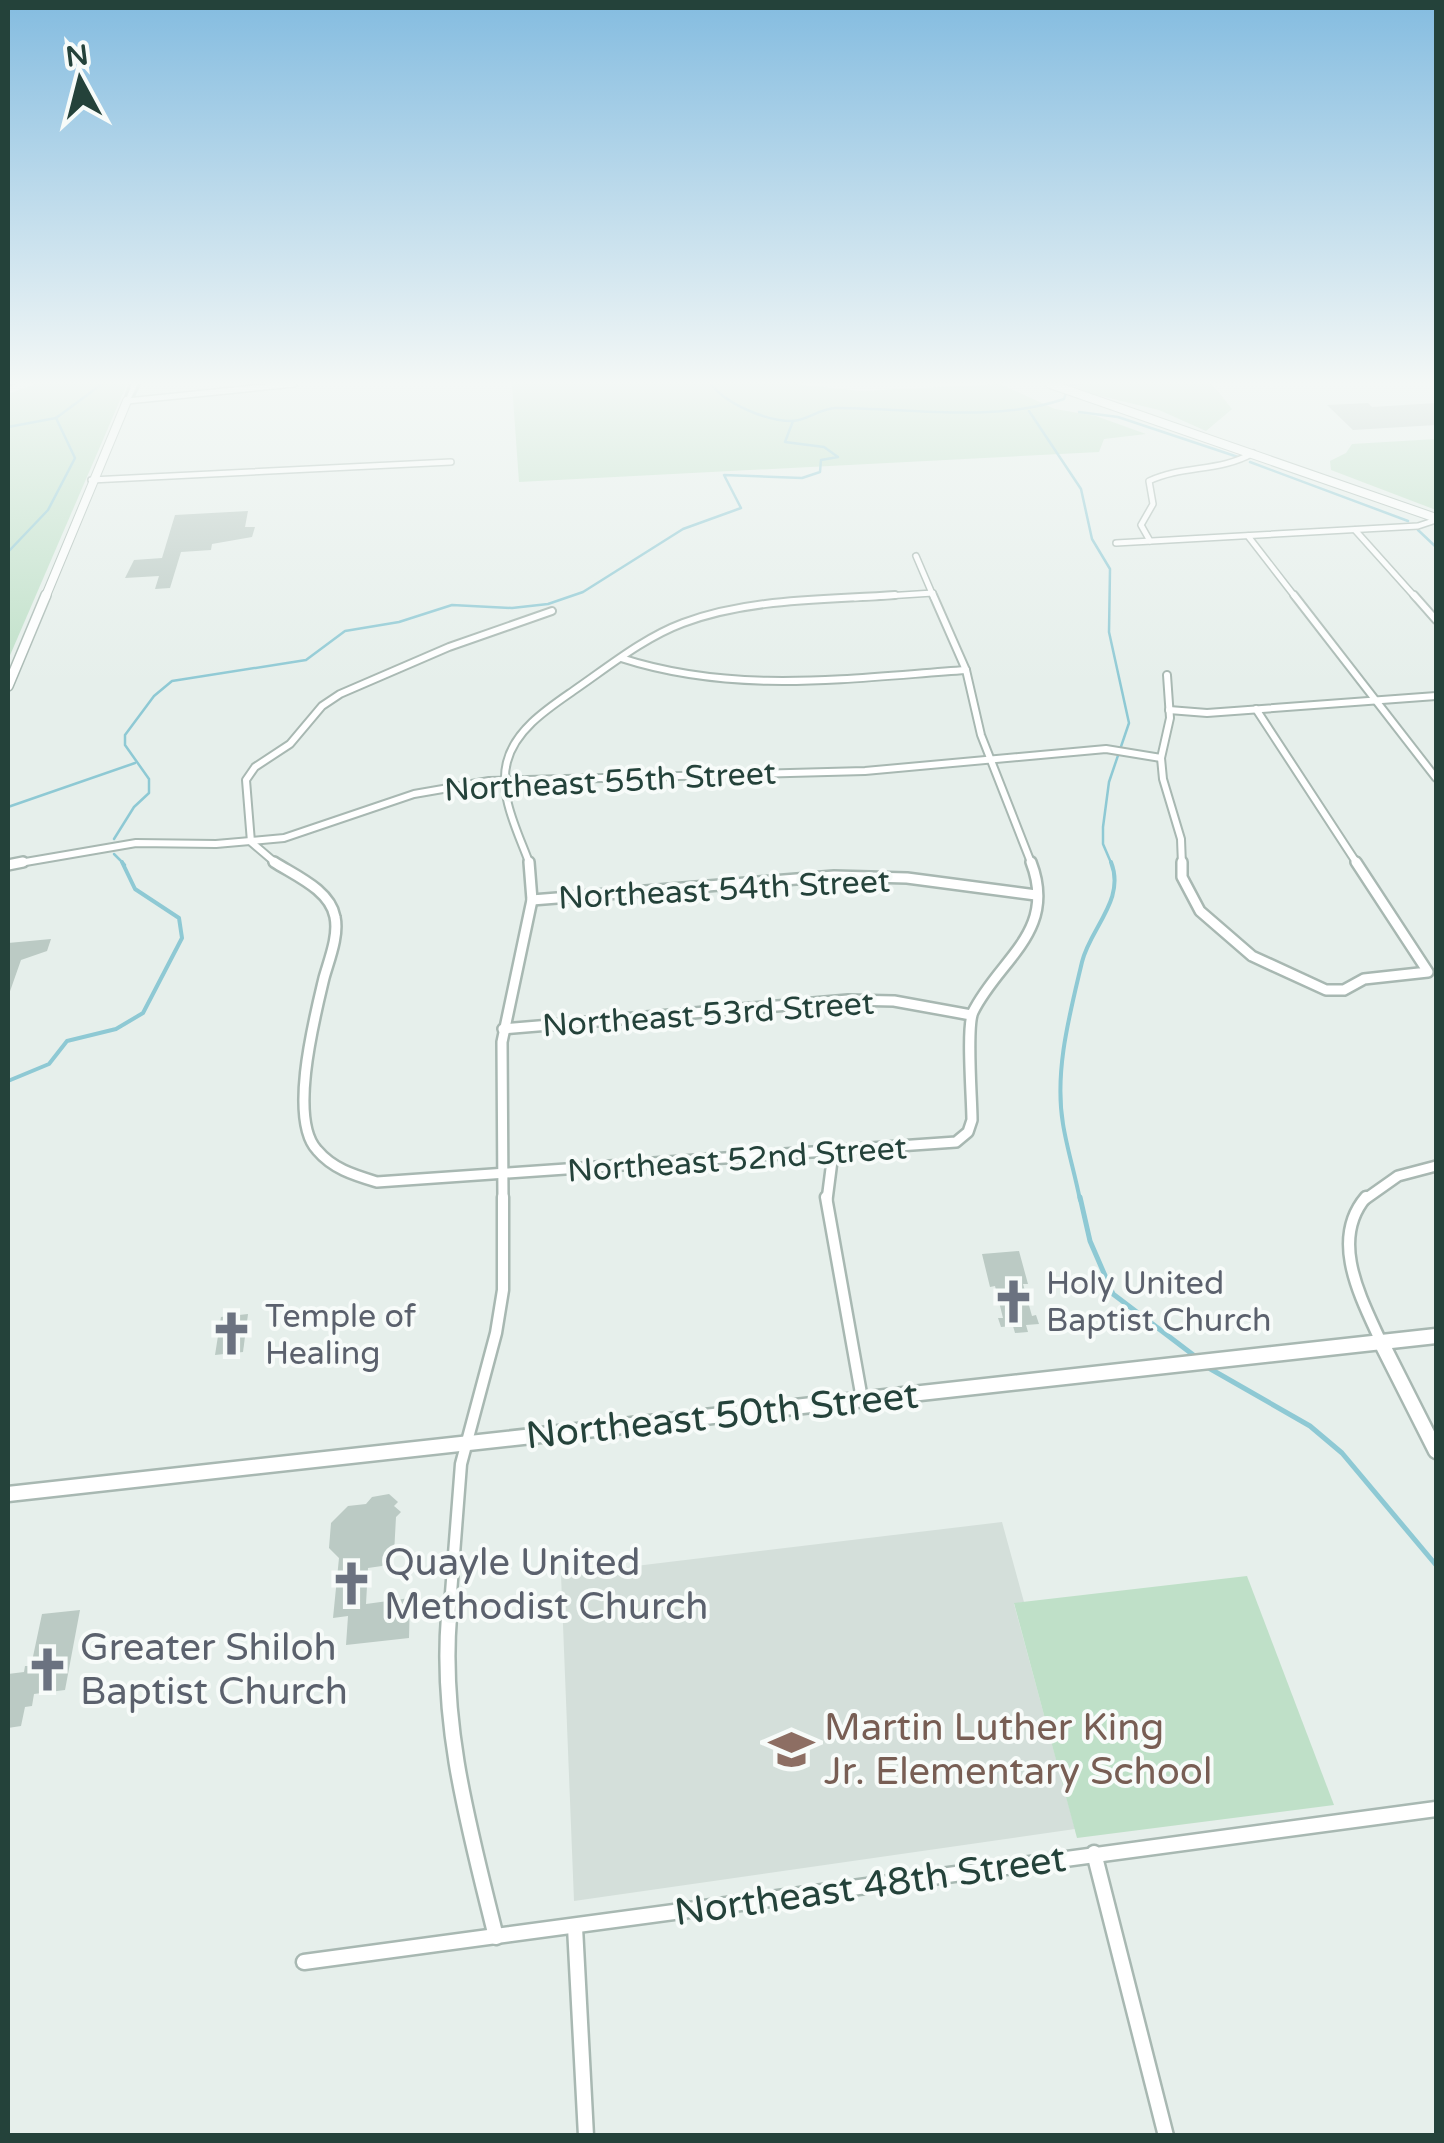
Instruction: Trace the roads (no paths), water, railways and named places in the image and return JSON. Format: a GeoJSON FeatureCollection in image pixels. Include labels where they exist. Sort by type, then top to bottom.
{"type":"FeatureCollection","features":[{"type":"Feature","properties":{"kind":"street"},"geometry":{"type":"LineString","coordinates":[[8,686],[89,484]]}},
{"type":"Feature","properties":{"kind":"street"},"geometry":{"type":"LineString","coordinates":[[1148,484],[1153,504],[1141,525],[1150,541]]}},
{"type":"Feature","properties":{"kind":"street"},"geometry":{"type":"LineString","coordinates":[[1339,484],[1436,519]]}},
{"type":"Feature","properties":{"kind":"street"},"geometry":{"type":"LineString","coordinates":[[1116,544],[1425,525],[1436,519]]}},
{"type":"Feature","properties":{"kind":"street"},"geometry":{"type":"LineString","coordinates":[[1355,530],[1436,620]]}},
{"type":"Feature","properties":{"kind":"street"},"geometry":{"type":"LineString","coordinates":[[1248,536],[1432,765],[1436,778]]}},
{"type":"Feature","properties":{"kind":"street"},"geometry":{"type":"LineString","coordinates":[[916,556],[966,670],[977,721],[1032,858],[1036,895],[1033,930],[971,1015],[972,1120],[968,1134]]}},
{"type":"Feature","properties":{"kind":"street"},"geometry":{"type":"LineString","coordinates":[[496,1937],[460,1800],[446,1692],[448,1610],[465,1444],[500,1311],[505,1269],[500,1082],[504,1029],[532,900],[530,866],[506,798],[504,780],[510,754],[530,723],[670,628],[742,607],[933,592]]}},
{"type":"Feature","properties":{"kind":"street"},"geometry":{"type":"LineString","coordinates":[[251,842],[245,794],[250,774],[290,744],[330,700],[449,647],[552,611]]}},
{"type":"Feature","properties":{"kind":"street"},"geometry":{"type":"LineString","coordinates":[[621,658],[662,674],[710,682],[966,670]]}},
{"type":"Feature","properties":{"kind":"street"},"geometry":{"type":"LineString","coordinates":[[1167,675],[1169,710],[1161,758],[1165,787],[1181,839],[1182,877],[1193,903],[1252,956],[1320,988],[1338,991],[1364,978],[1428,972],[1256,710]]}},
{"type":"Feature","properties":{"kind":"street"},"geometry":{"type":"LineString","coordinates":[[1169,710],[1256,710],[1436,696]]}},
{"type":"Feature","properties":{"kind":"street","name":"Northeast 55th Street"},"geometry":{"type":"LineString","coordinates":[[8,865],[136,843],[251,842],[304,833],[430,790],[504,780],[851,771],[1116,749],[1161,758]]}},
{"type":"Feature","properties":{"kind":"street","name":"Northeast 52nd Street"},"geometry":{"type":"LineString","coordinates":[[251,842],[264,856],[318,890],[334,915],[335,934],[314,1014],[302,1110],[316,1150],[342,1171],[377,1182],[502,1175],[948,1145],[968,1134]]}},
{"type":"Feature","properties":{"kind":"street","name":"Northeast 54th Street"},"geometry":{"type":"LineString","coordinates":[[532,900],[857,876],[1036,895]]}},
{"type":"Feature","properties":{"kind":"street","name":"Northeast 53rd Street"},"geometry":{"type":"LineString","coordinates":[[504,1029],[848,1000],[894,1001],[971,1015]]}},
{"type":"Feature","properties":{"kind":"street"},"geometry":{"type":"LineString","coordinates":[[833,1154],[826,1194],[862,1400]]}},
{"type":"Feature","properties":{"kind":"street"},"geometry":{"type":"LineString","coordinates":[[1436,1166],[1383,1183],[1358,1206],[1347,1238],[1346,1255],[1354,1285],[1436,1451]]}},
{"type":"Feature","properties":{"kind":"street","name":"Northeast 50th Street"},"geometry":{"type":"LineString","coordinates":[[8,1494],[1436,1336]]}},
{"type":"Feature","properties":{"kind":"street","name":"Northeast 48th Street"},"geometry":{"type":"LineString","coordinates":[[304,1962],[1436,1809]]}},
{"type":"Feature","properties":{"kind":"street"},"geometry":{"type":"LineString","coordinates":[[1094,1853],[1166,2136]]}},
{"type":"Feature","properties":{"kind":"street"},"geometry":{"type":"LineString","coordinates":[[574,1927],[586,2136]]}},
{"type":"Feature","properties":{"kind":"waterway"},"geometry":{"type":"LineString","coordinates":[[8,552],[48,510],[61,484]]}},
{"type":"Feature","properties":{"kind":"waterway"},"geometry":{"type":"LineString","coordinates":[[114,839],[134,807],[149,793],[149,779],[125,745],[125,735],[154,696],[172,681],[306,660],[345,631],[399,622],[452,605],[512,608],[548,604],[583,592],[683,529],[741,508],[729,484]]}},
{"type":"Feature","properties":{"kind":"waterway"},"geometry":{"type":"LineString","coordinates":[[1078,484],[1092,539],[1110,569],[1109,632],[1129,723],[1109,782],[1103,827],[1103,844],[1111,863]]}},
{"type":"Feature","properties":{"kind":"waterway"},"geometry":{"type":"LineString","coordinates":[[1309,484],[1408,521]]}},
{"type":"Feature","properties":{"kind":"waterway"},"geometry":{"type":"LineString","coordinates":[[1418,530],[1436,547]]}},
{"type":"Feature","properties":{"kind":"waterway"},"geometry":{"type":"LineString","coordinates":[[8,807],[135,763]]}},
{"type":"Feature","properties":{"kind":"waterway"},"geometry":{"type":"LineString","coordinates":[[114,854],[122,862]]}},
{"type":"Feature","properties":{"kind":"waterway"},"geometry":{"type":"LineString","coordinates":[[8,1081],[49,1064],[67,1041],[116,1029],[143,1013],[182,938],[179,918],[135,889],[122,862]]}},
{"type":"Feature","properties":{"kind":"waterway"},"geometry":{"type":"LineString","coordinates":[[122,862],[125,865]]}},
{"type":"Feature","properties":{"kind":"waterway"},"geometry":{"type":"LineString","coordinates":[[1080,1200],[1063,1124],[1060,1084],[1068,1022],[1082,962],[1114,889],[1111,863]]}},
{"type":"Feature","properties":{"kind":"waterway"},"geometry":{"type":"LineString","coordinates":[[1080,1197],[1090,1241],[1113,1294],[1196,1357]]}},
{"type":"Feature","properties":{"kind":"waterway"},"geometry":{"type":"LineString","coordinates":[[1207,1367],[1310,1426],[1342,1453],[1436,1565]]}},
{"type":"Feature","properties":{"kind":"place","name":"Holy United Baptist Church"},"geometry":{"type":"Point","coordinates":[1013,1301]}},
{"type":"Feature","properties":{"kind":"place","name":"Temple of Healing"},"geometry":{"type":"Point","coordinates":[232,1334]}},
{"type":"Feature","properties":{"kind":"place","name":"Quayle United Methodist Church"},"geometry":{"type":"Point","coordinates":[351,1584]}},
{"type":"Feature","properties":{"kind":"place","name":"Greater Shiloh Baptist Church"},"geometry":{"type":"Point","coordinates":[47,1669]}},
{"type":"Feature","properties":{"kind":"place","name":"Martin Luther King Jr. Elementary School"},"geometry":{"type":"Point","coordinates":[791,1749]}}]}
